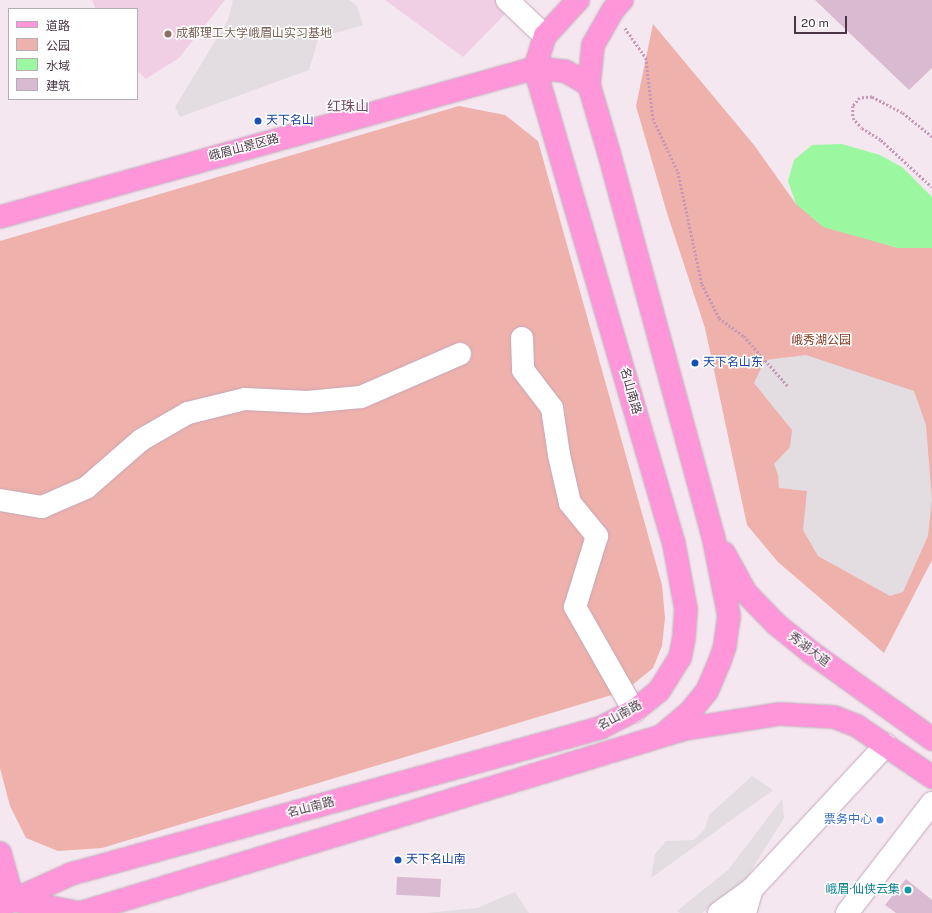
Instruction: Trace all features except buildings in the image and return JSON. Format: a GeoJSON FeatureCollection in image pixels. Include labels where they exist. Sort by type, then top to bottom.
{"type":"FeatureCollection","features":[{"type":"Feature","properties":{"kind":"main road"},"geometry":{"type":"LineString","coordinates":[[578,0],[545,36],[534,68],[565,71],[589,85]]}},
{"type":"Feature","properties":{"kind":"main road"},"geometry":{"type":"LineString","coordinates":[[618,5],[593,45],[589,85],[609,153],[713,535],[729,616],[725,646],[720,663],[707,691],[690,712],[659,738]]}},
{"type":"Feature","properties":{"kind":"main road","name":"峨眉山景区路"},"geometry":{"type":"LineString","coordinates":[[0,217],[534,68]]}},
{"type":"Feature","properties":{"kind":"main road","name":"名山南路"},"geometry":{"type":"LineString","coordinates":[[7,903],[71,874],[600,728],[634,711],[659,691],[680,658],[686,609],[674,544],[534,68]]}},
{"type":"Feature","properties":{"kind":"main road","name":"秀湖大道"},"geometry":{"type":"LineString","coordinates":[[713,535],[746,593],[776,624],[812,653],[932,740]]}},
{"type":"Feature","properties":{"kind":"main road"},"geometry":{"type":"LineString","coordinates":[[0,853],[7,903],[80,913],[685,729],[780,714],[834,716],[857,726],[932,776]]}},
{"type":"Feature","properties":{"kind":"street"},"geometry":{"type":"LineString","coordinates":[[507,0],[545,36]]}},
{"type":"Feature","properties":{"kind":"street"},"geometry":{"type":"LineString","coordinates":[[522,338],[523,370],[552,408],[558,455],[570,503],[598,536],[575,607],[634,711]]}},
{"type":"Feature","properties":{"kind":"street"},"geometry":{"type":"LineString","coordinates":[[0,500],[42,507],[86,488],[141,440],[188,413],[244,399],[308,402],[361,397],[460,354]]}},
{"type":"Feature","properties":{"kind":"street"},"geometry":{"type":"LineString","coordinates":[[719,913],[752,889],[886,746]]}},
{"type":"Feature","properties":{"kind":"street"},"geometry":{"type":"LineString","coordinates":[[847,913],[932,803]]}},
{"type":"Feature","properties":{"kind":"street"},"geometry":{"type":"LineString","coordinates":[[745,913],[752,889]]}},
{"type":"Feature","properties":{"kind":"path"},"geometry":{"type":"LineString","coordinates":[[618,5],[646,58],[653,118],[678,172],[702,284],[719,318],[744,336],[788,386]]}},
{"type":"Feature","properties":{"kind":"path"},"geometry":{"type":"LineString","coordinates":[[932,137],[902,113],[872,97],[860,98],[853,106],[853,118],[862,128],[881,140],[932,187]]}},
{"type":"Feature","properties":{"kind":"shaded area","name":"成都理工大学峨眉山实习基地"},"geometry":{"type":"Polygon","coordinates":[[[92,0],[225,0],[179,58],[146,79],[138,72],[138,8],[96,8],[92,0]]]}},
{"type":"Feature","properties":{"kind":"shaded area"},"geometry":{"type":"Polygon","coordinates":[[[233,0],[349,0],[357,6],[363,25],[332,34],[321,30],[309,70],[180,117],[175,107],[228,20],[233,0]]]}},
{"type":"Feature","properties":{"kind":"shaded area"},"geometry":{"type":"Polygon","coordinates":[[[385,0],[519,0],[463,57],[385,0]]]}},
{"type":"Feature","properties":{"kind":"shaded area"},"geometry":{"type":"Polygon","coordinates":[[[806,355],[914,391],[926,425],[932,500],[928,536],[903,592],[890,596],[818,556],[803,530],[807,491],[779,488],[778,475],[774,464],[790,447],[792,430],[754,383],[765,360],[806,355]]]}},
{"type":"Feature","properties":{"kind":"shaded area"},"geometry":{"type":"Polygon","coordinates":[[[752,776],[773,790],[651,878],[655,854],[666,841],[694,840],[705,829],[709,815],[752,776]]]}},
{"type":"Feature","properties":{"kind":"shaded area"},"geometry":{"type":"Polygon","coordinates":[[[782,799],[784,818],[744,882],[702,913],[680,913],[677,911],[728,870],[782,799]]]}},
{"type":"Feature","properties":{"kind":"shaded area"},"geometry":{"type":"Polygon","coordinates":[[[515,892],[529,913],[426,913],[477,908],[515,892]]]}},
{"type":"Feature","properties":{"kind":"green space","name":"峨秀湖公园"},"geometry":{"type":"Polygon","coordinates":[[[653,24],[754,145],[796,204],[862,237],[898,248],[932,248],[932,560],[884,653],[778,562],[747,525],[705,328],[667,213],[636,106],[653,24]]]}},
{"type":"Feature","properties":{"kind":"green space"},"geometry":{"type":"Polygon","coordinates":[[[459,106],[505,115],[538,141],[662,585],[665,618],[662,646],[653,668],[625,691],[102,848],[58,851],[26,838],[10,806],[0,768],[0,241],[459,106]]]}},
{"type":"Feature","properties":{"kind":"water"},"geometry":{"type":"Polygon","coordinates":[[[842,144],[880,155],[902,167],[932,197],[932,248],[898,248],[823,227],[796,204],[788,181],[794,160],[812,145],[842,144]]]}},
{"type":"Feature","properties":{"kind":"place","name":"成都理工大学峨眉山实习基地"},"geometry":{"type":"Point","coordinates":[168,34]}},
{"type":"Feature","properties":{"kind":"place","name":"天下名山"},"geometry":{"type":"Point","coordinates":[258,121]}},
{"type":"Feature","properties":{"kind":"place","name":"天下名山东"},"geometry":{"type":"Point","coordinates":[695,363]}},
{"type":"Feature","properties":{"kind":"place","name":"票务中心"},"geometry":{"type":"Point","coordinates":[880,820]}},
{"type":"Feature","properties":{"kind":"place","name":"天下名山南"},"geometry":{"type":"Point","coordinates":[398,860]}},
{"type":"Feature","properties":{"kind":"place","name":"峨眉·仙侠云集"},"geometry":{"type":"Point","coordinates":[908,890]}},
{"type":"Feature","properties":{"kind":"district","name":"红珠山"},"geometry":{"type":"Point","coordinates":[348,106]}}]}
